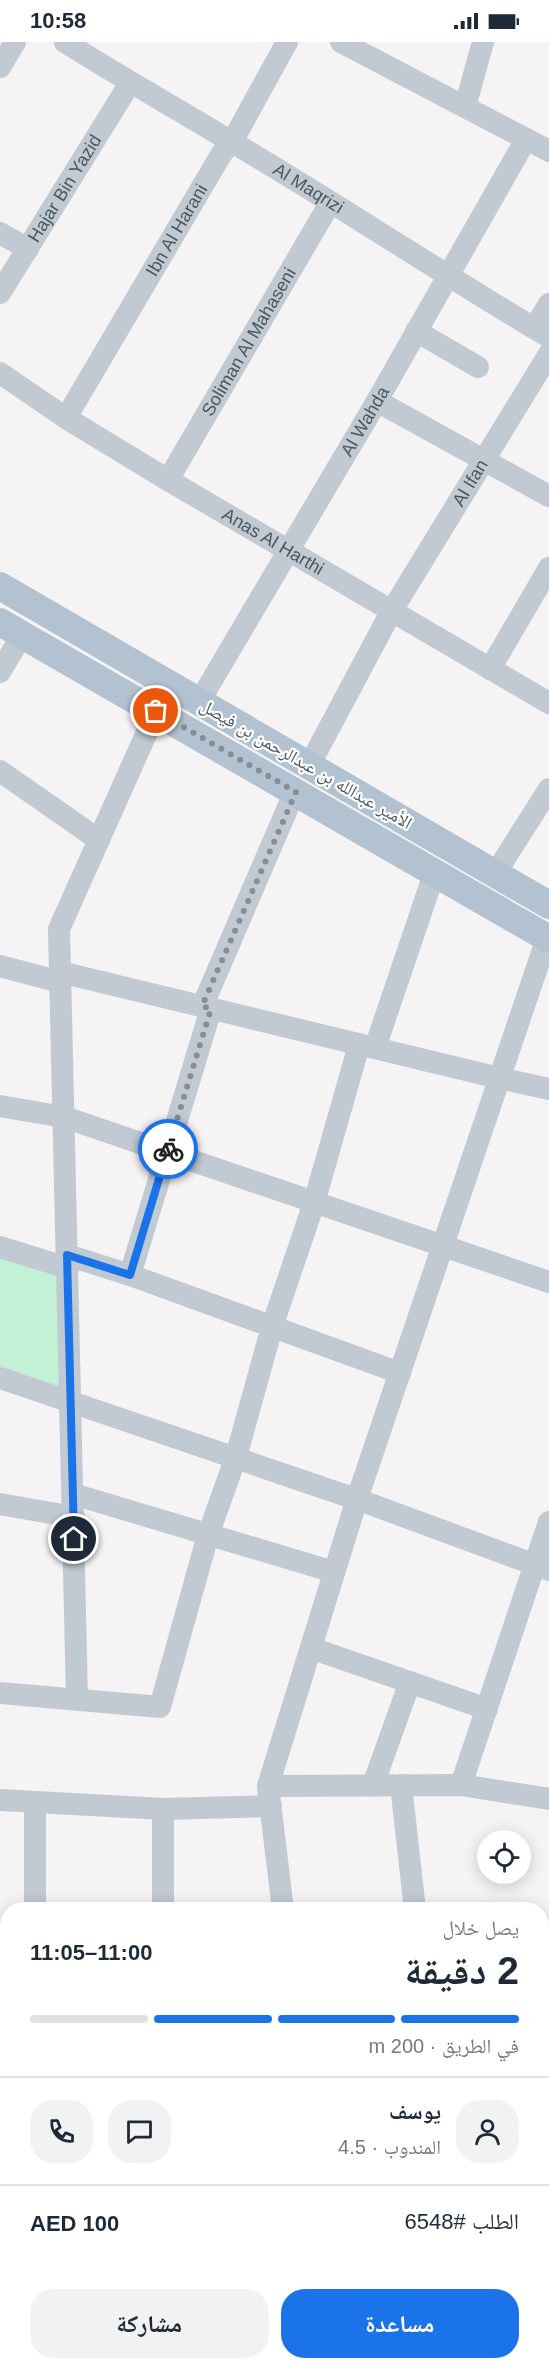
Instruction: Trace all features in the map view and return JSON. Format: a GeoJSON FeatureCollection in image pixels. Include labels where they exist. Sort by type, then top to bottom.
{"type":"FeatureCollection","features":[{"type":"Feature","properties":{"kind":"main road","name":"الأمير عبدالله بن عبدالرحمن بن فيصل"},"geometry":{"type":"LineString","coordinates":[[0,586],[549,905]]}},
{"type":"Feature","properties":{"kind":"main road","name":"الأمير عبدالله بن عبدالرحمن بن فيصل"},"geometry":{"type":"LineString","coordinates":[[11,628],[548,938]]}},
{"type":"Feature","properties":{"kind":"street"},"geometry":{"type":"LineString","coordinates":[[0,67],[15,42]]}},
{"type":"Feature","properties":{"kind":"street","name":"Al Maqrizi"},"geometry":{"type":"LineString","coordinates":[[64,42],[232,142],[542,333]]}},
{"type":"Feature","properties":{"kind":"street","name":"Ibn Al Harani"},"geometry":{"type":"LineString","coordinates":[[66,418],[222,153],[232,142],[287,42]]}},
{"type":"Feature","properties":{"kind":"street"},"geometry":{"type":"LineString","coordinates":[[341,42],[549,151]]}},
{"type":"Feature","properties":{"kind":"street"},"geometry":{"type":"LineString","coordinates":[[465,107],[483,42]]}},
{"type":"Feature","properties":{"kind":"street","name":"Hajar Bin Yazid"},"geometry":{"type":"LineString","coordinates":[[0,293],[130,83]]}},
{"type":"Feature","properties":{"kind":"street","name":"Al Wahda"},"geometry":{"type":"LineString","coordinates":[[199,702],[377,401],[526,139]]}},
{"type":"Feature","properties":{"kind":"street","name":"Soliman Al Mahaseni"},"geometry":{"type":"LineString","coordinates":[[168,480],[330,203]]}},
{"type":"Feature","properties":{"kind":"street"},"geometry":{"type":"LineString","coordinates":[[0,233],[28,249]]}},
{"type":"Feature","properties":{"kind":"street"},"geometry":{"type":"LineString","coordinates":[[542,333],[549,304]]}},
{"type":"Feature","properties":{"kind":"street"},"geometry":{"type":"LineString","coordinates":[[416,331],[478,367]]}},
{"type":"Feature","properties":{"kind":"street","name":"Al Ifan"},"geometry":{"type":"LineString","coordinates":[[309,766],[392,612],[549,354]]}},
{"type":"Feature","properties":{"kind":"street","name":"Anas Al Harthi"},"geometry":{"type":"LineString","coordinates":[[0,373],[66,418],[168,480],[549,703]]}},
{"type":"Feature","properties":{"kind":"street"},"geometry":{"type":"LineString","coordinates":[[377,401],[549,496]]}},
{"type":"Feature","properties":{"kind":"street"},"geometry":{"type":"LineString","coordinates":[[490,669],[549,568]]}},
{"type":"Feature","properties":{"kind":"street"},"geometry":{"type":"LineString","coordinates":[[0,672],[11,628]]}},
{"type":"Feature","properties":{"kind":"street"},"geometry":{"type":"LineString","coordinates":[[78,1699],[59,929],[156,711]]}},
{"type":"Feature","properties":{"kind":"street"},"geometry":{"type":"LineString","coordinates":[[0,771],[99,840]]}},
{"type":"Feature","properties":{"kind":"street"},"geometry":{"type":"LineString","coordinates":[[495,874],[549,789]]}},
{"type":"Feature","properties":{"kind":"street"},"geometry":{"type":"LineString","coordinates":[[130,1275],[207,1008],[296,792]]}},
{"type":"Feature","properties":{"kind":"street"},"geometry":{"type":"LineString","coordinates":[[0,1693],[160,1707],[208,1534],[236,1457],[272,1327],[367,1047],[435,872]]}},
{"type":"Feature","properties":{"kind":"street"},"geometry":{"type":"LineString","coordinates":[[281,1902],[270,1796],[311,1648],[357,1499],[548,938]]}},
{"type":"Feature","properties":{"kind":"street"},"geometry":{"type":"LineString","coordinates":[[0,966],[207,1008],[549,1089]]}},
{"type":"Feature","properties":{"kind":"street"},"geometry":{"type":"LineString","coordinates":[[0,1106],[64,1118],[549,1282]]}},
{"type":"Feature","properties":{"kind":"street"},"geometry":{"type":"LineString","coordinates":[[0,1247],[130,1275],[400,1373]]}},
{"type":"Feature","properties":{"kind":"street"},"geometry":{"type":"LineString","coordinates":[[0,1378],[357,1499],[542,1567]]}},
{"type":"Feature","properties":{"kind":"street"},"geometry":{"type":"LineString","coordinates":[[0,1504],[73,1506],[208,1534],[334,1572]]}},
{"type":"Feature","properties":{"kind":"street"},"geometry":{"type":"LineString","coordinates":[[461,1785],[487,1709],[542,1567],[549,1522]]}},
{"type":"Feature","properties":{"kind":"street"},"geometry":{"type":"LineString","coordinates":[[311,1648],[487,1709]]}},
{"type":"Feature","properties":{"kind":"street"},"geometry":{"type":"LineString","coordinates":[[373,1785],[410,1682]]}},
{"type":"Feature","properties":{"kind":"street"},"geometry":{"type":"LineString","coordinates":[[0,1800],[163,1809],[373,1785],[461,1785],[549,1799]]}},
{"type":"Feature","properties":{"kind":"street"},"geometry":{"type":"LineString","coordinates":[[401,1785],[414,1902]]}},
{"type":"Feature","properties":{"kind":"street"},"geometry":{"type":"LineString","coordinates":[[35,1802],[35,1902]]}},
{"type":"Feature","properties":{"kind":"street"},"geometry":{"type":"LineString","coordinates":[[163,1809],[163,1902]]}},
{"type":"Feature","properties":{"kind":"green space"},"geometry":{"type":"Polygon","coordinates":[[[0,1250],[58,1265],[59,1391],[0,1371],[0,1250]]]}},
{"type":"Feature","properties":{"kind":"way so far"},"geometry":{"type":"LineString","coordinates":[[156,711],[296,792],[202,1006],[211,1009],[168,1149]]}},
{"type":"Feature","properties":{"kind":"route"},"geometry":{"type":"LineString","coordinates":[[74,1539],[67,1255],[130,1275],[168,1149]]}}]}
